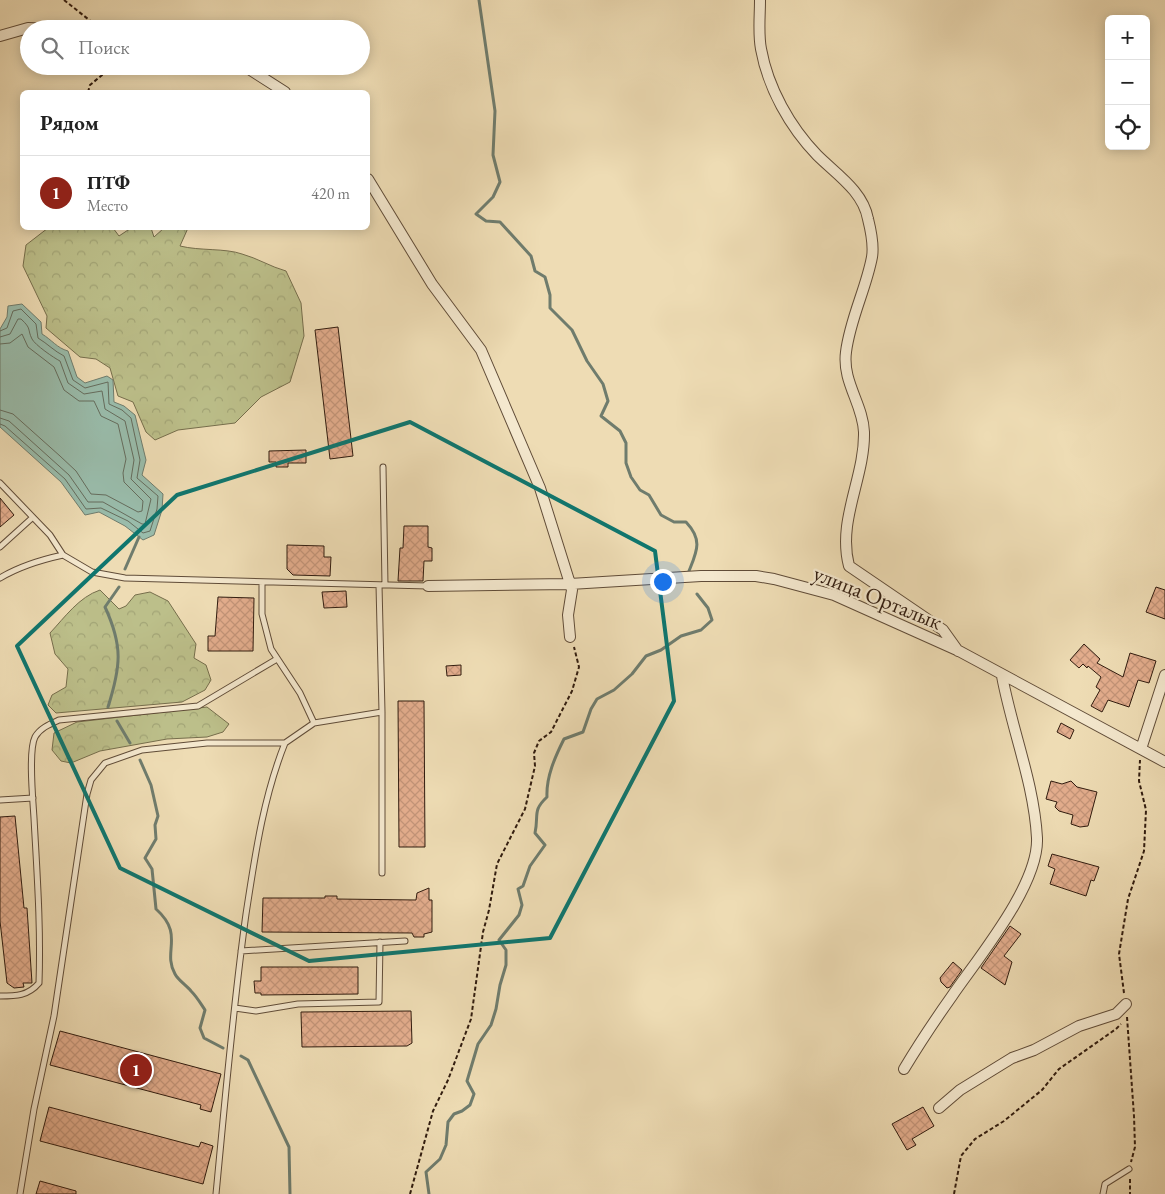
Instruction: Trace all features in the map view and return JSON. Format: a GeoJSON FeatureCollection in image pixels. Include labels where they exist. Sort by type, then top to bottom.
{"type":"FeatureCollection","features":[{"type":"Feature","properties":{"kind":"street"},"geometry":{"type":"LineString","coordinates":[[760,0],[761,48],[769,78],[779,102],[815,153],[855,191],[868,216],[872,256],[846,354],[848,382],[862,415],[864,431],[864,451],[847,516],[846,543],[849,566],[943,630],[959,651]]}},
{"type":"Feature","properties":{"kind":"street"},"geometry":{"type":"LineString","coordinates":[[0,36],[20,30]]}},
{"type":"Feature","properties":{"kind":"street"},"geometry":{"type":"LineString","coordinates":[[258,75],[282,90]]}},
{"type":"Feature","properties":{"kind":"street"},"geometry":{"type":"LineString","coordinates":[[370,182],[432,284],[481,350],[540,488],[572,590],[569,600],[568,627],[570,637]]}},
{"type":"Feature","properties":{"kind":"street","name":"улица Орталык"},"geometry":{"type":"LineString","coordinates":[[428,586],[570,584],[701,576],[756,576],[774,579],[834,595],[959,651],[1002,676],[1165,762]]}},
{"type":"Feature","properties":{"kind":"street"},"geometry":{"type":"LineString","coordinates":[[904,1069],[927,1032],[1008,914],[1034,864],[1037,849],[1035,821],[1002,676]]}},
{"type":"Feature","properties":{"kind":"street"},"geometry":{"type":"LineString","coordinates":[[1141,749],[1164,682]]}},
{"type":"Feature","properties":{"kind":"street"},"geometry":{"type":"LineString","coordinates":[[939,1108],[960,1090],[1012,1058],[1034,1050],[1079,1026],[1116,1014],[1126,1004]]}},
{"type":"Feature","properties":{"kind":"lane"},"geometry":{"type":"LineString","coordinates":[[383,467],[385,585]]}},
{"type":"Feature","properties":{"kind":"lane"},"geometry":{"type":"LineString","coordinates":[[0,483],[50,536],[63,556],[92,572],[125,578],[428,586]]}},
{"type":"Feature","properties":{"kind":"lane"},"geometry":{"type":"LineString","coordinates":[[0,547],[32,518]]}},
{"type":"Feature","properties":{"kind":"lane"},"geometry":{"type":"LineString","coordinates":[[0,578],[39,560],[63,556]]}},
{"type":"Feature","properties":{"kind":"lane"},"geometry":{"type":"LineString","coordinates":[[262,583],[261,602],[265,633],[271,650],[300,693],[314,723]]}},
{"type":"Feature","properties":{"kind":"lane"},"geometry":{"type":"LineString","coordinates":[[379,585],[382,712],[382,873]]}},
{"type":"Feature","properties":{"kind":"lane"},"geometry":{"type":"LineString","coordinates":[[0,996],[17,996],[31,992],[39,984],[38,886],[33,798],[34,738],[47,725],[59,720],[198,706],[277,658]]}},
{"type":"Feature","properties":{"kind":"lane"},"geometry":{"type":"LineString","coordinates":[[20,1194],[34,1109],[54,1016],[87,794],[91,780],[105,763],[142,750],[207,743],[285,743],[314,723],[382,712]]}},
{"type":"Feature","properties":{"kind":"lane"},"geometry":{"type":"LineString","coordinates":[[216,1194],[241,951],[263,811],[285,743]]}},
{"type":"Feature","properties":{"kind":"lane"},"geometry":{"type":"LineString","coordinates":[[0,800],[33,798]]}},
{"type":"Feature","properties":{"kind":"lane"},"geometry":{"type":"LineString","coordinates":[[241,951],[404,941]]}},
{"type":"Feature","properties":{"kind":"lane"},"geometry":{"type":"LineString","coordinates":[[235,1008],[256,1011],[298,1004],[379,1002],[380,942]]}},
{"type":"Feature","properties":{"kind":"lane"},"geometry":{"type":"LineString","coordinates":[[1103,1194],[1105,1184],[1129,1169]]}},
{"type":"Feature","properties":{"kind":"path"},"geometry":{"type":"LineString","coordinates":[[64,0],[88,20]]}},
{"type":"Feature","properties":{"kind":"path"},"geometry":{"type":"LineString","coordinates":[[89,90],[90,85],[102,75]]}},
{"type":"Feature","properties":{"kind":"path"},"geometry":{"type":"LineString","coordinates":[[410,1194],[433,1111],[448,1080],[471,1019],[483,932],[497,864],[525,808],[535,766],[534,753],[539,741],[552,732],[572,691],[580,668],[570,637]]}},
{"type":"Feature","properties":{"kind":"path"},"geometry":{"type":"LineString","coordinates":[[1126,1004],[1119,954],[1128,899],[1144,851],[1146,810],[1139,781],[1141,749]]}},
{"type":"Feature","properties":{"kind":"path"},"geometry":{"type":"LineString","coordinates":[[954,1194],[961,1156],[975,1139],[1004,1121],[1042,1090],[1058,1069],[1116,1029],[1127,1016],[1135,1147],[1129,1169],[1130,1194]]}},
{"type":"Feature","properties":{"kind":"highlighted area"},"geometry":{"type":"Polygon","coordinates":[[[410,422],[655,551],[674,701],[550,938],[309,961],[120,868],[17,646],[177,495],[410,422]]]}},
{"type":"Feature","properties":{"kind":"green space"},"geometry":{"type":"Polygon","coordinates":[[[45,230],[114,230],[119,236],[128,230],[152,230],[154,237],[162,230],[187,230],[180,246],[235,252],[286,271],[301,303],[304,336],[290,382],[261,397],[235,423],[178,430],[155,440],[146,432],[133,402],[118,396],[110,368],[96,359],[80,357],[46,328],[47,316],[23,266],[26,245],[45,230]]]}},
{"type":"Feature","properties":{"kind":"green space"},"geometry":{"type":"Polygon","coordinates":[[[100,590],[119,609],[126,606],[135,595],[150,592],[168,601],[196,644],[194,658],[206,665],[211,680],[205,690],[182,702],[56,713],[48,705],[52,695],[66,687],[68,669],[55,654],[50,633],[79,602],[100,590]]]}},
{"type":"Feature","properties":{"kind":"green space"},"geometry":{"type":"Polygon","coordinates":[[[207,707],[229,724],[223,732],[207,737],[167,739],[100,751],[71,763],[61,761],[52,750],[54,733],[77,722],[207,707]]]}},
{"type":"Feature","properties":{"kind":"water"},"geometry":{"type":"Polygon","coordinates":[[[22,304],[41,322],[42,334],[68,351],[77,377],[85,383],[107,376],[113,380],[114,402],[124,406],[135,415],[146,460],[142,475],[163,494],[162,510],[154,535],[143,540],[125,526],[99,512],[85,515],[61,482],[0,427],[0,329],[7,317],[8,306],[22,304]]]}},
{"type":"Feature","properties":{"kind":"building"},"geometry":{"type":"Polygon","coordinates":[[[338,327],[353,456],[330,459],[315,330],[338,327]]]}},
{"type":"Feature","properties":{"kind":"building"},"geometry":{"type":"Polygon","coordinates":[[[306,450],[306,463],[288,463],[288,467],[276,467],[276,462],[269,462],[269,451],[306,450]]]}},
{"type":"Feature","properties":{"kind":"building"},"geometry":{"type":"Polygon","coordinates":[[[0,498],[14,515],[0,527],[0,498]]]}},
{"type":"Feature","properties":{"kind":"building"},"geometry":{"type":"Polygon","coordinates":[[[404,526],[428,526],[428,547],[432,548],[432,561],[424,561],[423,581],[398,581],[400,548],[403,548],[404,526]]]}},
{"type":"Feature","properties":{"kind":"building"},"geometry":{"type":"Polygon","coordinates":[[[287,545],[324,546],[324,557],[331,557],[330,576],[293,575],[287,569],[287,545]]]}},
{"type":"Feature","properties":{"kind":"building"},"geometry":{"type":"Polygon","coordinates":[[[1156,587],[1165,590],[1165,619],[1146,612],[1156,587]]]}},
{"type":"Feature","properties":{"kind":"building"},"geometry":{"type":"Polygon","coordinates":[[[346,591],[347,607],[324,608],[322,592],[346,591]]]}},
{"type":"Feature","properties":{"kind":"building"},"geometry":{"type":"Polygon","coordinates":[[[218,597],[254,598],[253,651],[208,651],[208,636],[215,636],[218,597]]]}},
{"type":"Feature","properties":{"kind":"building"},"geometry":{"type":"Polygon","coordinates":[[[1084,644],[1100,659],[1097,663],[1123,677],[1130,653],[1156,661],[1149,683],[1138,680],[1129,707],[1108,700],[1102,712],[1091,706],[1100,690],[1096,687],[1101,677],[1088,666],[1087,668],[1083,664],[1079,668],[1070,660],[1084,644]]]}},
{"type":"Feature","properties":{"kind":"building"},"geometry":{"type":"Polygon","coordinates":[[[461,665],[461,675],[447,676],[446,666],[461,665]]]}},
{"type":"Feature","properties":{"kind":"building"},"geometry":{"type":"Polygon","coordinates":[[[398,701],[424,701],[425,847],[399,847],[398,701]]]}},
{"type":"Feature","properties":{"kind":"building"},"geometry":{"type":"Polygon","coordinates":[[[1061,723],[1074,730],[1070,739],[1057,732],[1061,723]]]}},
{"type":"Feature","properties":{"kind":"building"},"geometry":{"type":"Polygon","coordinates":[[[1051,781],[1062,784],[1071,781],[1077,787],[1097,792],[1088,826],[1080,827],[1071,824],[1073,815],[1059,811],[1055,807],[1057,802],[1046,799],[1051,781]]]}},
{"type":"Feature","properties":{"kind":"building"},"geometry":{"type":"Polygon","coordinates":[[[15,816],[24,908],[27,908],[32,983],[23,983],[24,987],[14,988],[7,983],[0,921],[0,817],[15,816]]]}},
{"type":"Feature","properties":{"kind":"building"},"geometry":{"type":"Polygon","coordinates":[[[1052,854],[1099,867],[1094,881],[1091,880],[1086,896],[1050,884],[1055,869],[1048,866],[1052,854]]]}},
{"type":"Feature","properties":{"kind":"building"},"geometry":{"type":"Polygon","coordinates":[[[429,888],[429,900],[432,900],[432,932],[424,934],[424,937],[414,937],[412,933],[262,932],[263,898],[325,898],[325,896],[337,896],[337,899],[416,900],[417,893],[429,888]]]}},
{"type":"Feature","properties":{"kind":"building"},"geometry":{"type":"Polygon","coordinates":[[[1010,926],[1021,934],[1004,956],[1012,962],[1005,985],[981,968],[1010,926]]]}},
{"type":"Feature","properties":{"kind":"building"},"geometry":{"type":"Polygon","coordinates":[[[953,962],[962,970],[950,987],[947,988],[940,978],[953,962]]]}},
{"type":"Feature","properties":{"kind":"building"},"geometry":{"type":"Polygon","coordinates":[[[261,967],[358,967],[358,994],[261,995],[261,993],[255,993],[254,981],[261,981],[261,967]]]}},
{"type":"Feature","properties":{"kind":"building"},"geometry":{"type":"Polygon","coordinates":[[[411,1011],[412,1043],[407,1046],[302,1047],[301,1012],[411,1011]]]}},
{"type":"Feature","properties":{"kind":"building"},"geometry":{"type":"Polygon","coordinates":[[[60,1031],[221,1074],[211,1112],[200,1109],[201,1105],[50,1065],[60,1031]]]}},
{"type":"Feature","properties":{"kind":"building"},"geometry":{"type":"Polygon","coordinates":[[[49,1107],[199,1147],[201,1142],[213,1146],[203,1184],[40,1141],[49,1107]]]}},
{"type":"Feature","properties":{"kind":"building"},"geometry":{"type":"Polygon","coordinates":[[[923,1107],[934,1126],[912,1139],[916,1145],[907,1150],[892,1124],[923,1107]]]}},
{"type":"Feature","properties":{"kind":"building"},"geometry":{"type":"Polygon","coordinates":[[[40,1181],[76,1191],[76,1194],[36,1194],[40,1181]]]}},
{"type":"Feature","properties":{"kind":"waterway"},"geometry":{"type":"LineString","coordinates":[[479,0],[495,111],[493,155],[500,182],[493,197],[476,214],[486,221],[500,222],[531,256],[535,271],[545,277],[550,295],[550,308],[572,330],[587,361],[603,384],[608,401],[601,416],[620,431],[626,443],[626,463],[631,477],[640,490],[649,495],[661,515],[674,522],[686,522],[695,534],[697,546],[689,571]]}},
{"type":"Feature","properties":{"kind":"waterway"},"geometry":{"type":"LineString","coordinates":[[125,569],[139,537]]}},
{"type":"Feature","properties":{"kind":"waterway"},"geometry":{"type":"LineString","coordinates":[[108,707],[116,680],[118,656],[115,633],[105,607],[119,587]]}},
{"type":"Feature","properties":{"kind":"waterway"},"geometry":{"type":"LineString","coordinates":[[429,1194],[426,1172],[440,1159],[446,1145],[448,1122],[454,1114],[470,1105],[474,1094],[467,1081],[478,1044],[491,1025],[506,965],[506,950],[499,940],[519,915],[522,905],[518,889],[523,886],[530,866],[545,845],[535,833],[537,814],[539,806],[547,797],[550,775],[557,753],[564,739],[583,732],[591,709],[597,699],[614,690],[632,674],[646,656],[661,650],[681,636],[701,630],[712,620],[708,608],[697,594]]}},
{"type":"Feature","properties":{"kind":"waterway"},"geometry":{"type":"LineString","coordinates":[[117,721],[130,743]]}},
{"type":"Feature","properties":{"kind":"waterway"},"geometry":{"type":"LineString","coordinates":[[140,760],[151,785],[158,816],[155,825],[156,839],[145,858],[152,869],[156,909],[165,918],[169,927],[172,943],[172,966],[176,976],[193,993],[205,1010],[200,1028],[204,1038],[223,1048]]}},
{"type":"Feature","properties":{"kind":"waterway"},"geometry":{"type":"LineString","coordinates":[[241,1056],[248,1060],[289,1147],[290,1194]]}},
{"type":"Feature","properties":{"kind":"place","name":"ПТФ"},"geometry":{"type":"Point","coordinates":[136,1070]}}]}
